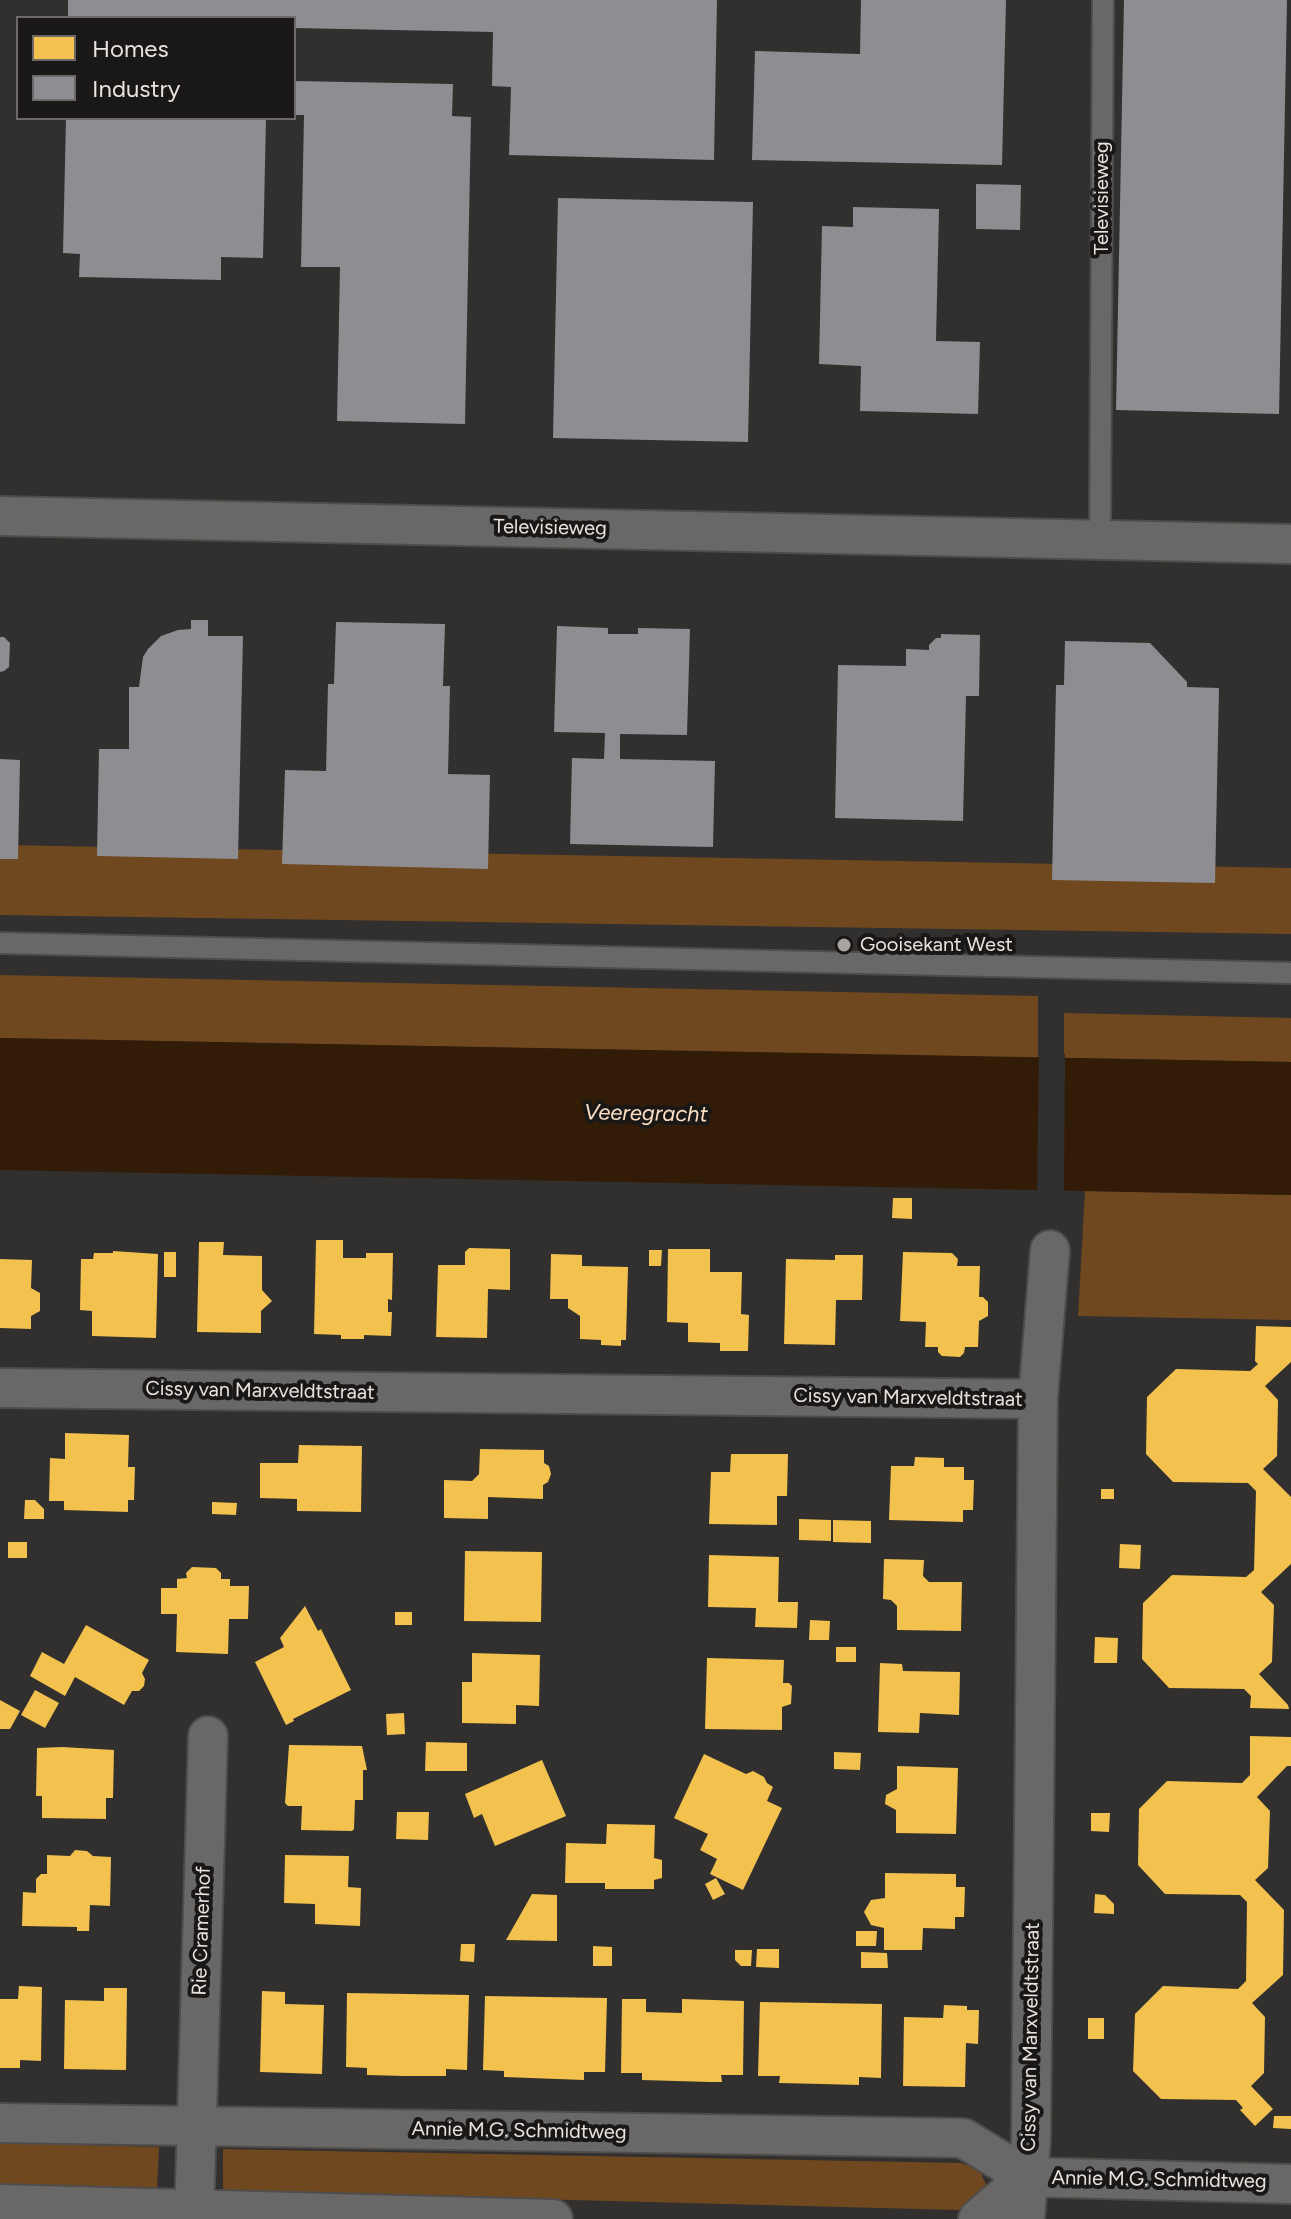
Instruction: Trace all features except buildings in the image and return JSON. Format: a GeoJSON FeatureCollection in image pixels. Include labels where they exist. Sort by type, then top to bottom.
{"type":"FeatureCollection","features":[{"type":"Feature","properties":{"kind":"street","name":"Televisieweg"},"geometry":{"type":"LineString","coordinates":[[0,516],[1291,544]]}},
{"type":"Feature","properties":{"kind":"street"},"geometry":{"type":"LineString","coordinates":[[1038,1399],[1050,1250]]}},
{"type":"Feature","properties":{"kind":"street","name":"Cissy van Marxveldtstraat"},"geometry":{"type":"LineString","coordinates":[[0,1388],[1038,1399],[1031,2140],[1025,2219]]}},
{"type":"Feature","properties":{"kind":"street","name":"Rie Cramerhof"},"geometry":{"type":"LineString","coordinates":[[195,2214],[208,1736]]}},
{"type":"Feature","properties":{"kind":"street","name":"Annie M.G. Schmidtweg"},"geometry":{"type":"LineString","coordinates":[[0,2123],[963,2138],[1027,2177],[1291,2184]]}},
{"type":"Feature","properties":{"kind":"street","name":"Annie M.G. Schmidtweg"},"geometry":{"type":"LineString","coordinates":[[978,2219],[1027,2177]]}},
{"type":"Feature","properties":{"kind":"street"},"geometry":{"type":"LineString","coordinates":[[0,2204],[195,2214],[553,2219]]}},
{"type":"Feature","properties":{"kind":"lane","name":"Televisieweg"},"geometry":{"type":"LineString","coordinates":[[1100,541],[1103,0]]}},
{"type":"Feature","properties":{"kind":"lane"},"geometry":{"type":"LineString","coordinates":[[0,943],[1291,973]]}},
{"type":"Feature","properties":{"kind":"shaded area"},"geometry":{"type":"Polygon","coordinates":[[[0,845],[1291,868],[1291,934],[0,915],[0,845]]]}},
{"type":"Feature","properties":{"kind":"shaded area"},"geometry":{"type":"Polygon","coordinates":[[[0,975],[1038,996],[1038,1058],[0,1038],[0,975]]]}},
{"type":"Feature","properties":{"kind":"shaded area"},"geometry":{"type":"Polygon","coordinates":[[[1064,1013],[1291,1018],[1291,1062],[1064,1058],[1064,1013]]]}},
{"type":"Feature","properties":{"kind":"shaded area"},"geometry":{"type":"Polygon","coordinates":[[[1085,1191],[1291,1195],[1291,1320],[1078,1316],[1085,1191]]]}},
{"type":"Feature","properties":{"kind":"shaded area"},"geometry":{"type":"Polygon","coordinates":[[[0,2143],[159,2147],[157,2190],[0,2187],[0,2143]]]}},
{"type":"Feature","properties":{"kind":"shaded area"},"geometry":{"type":"Polygon","coordinates":[[[223,2149],[961,2163],[980,2171],[987,2187],[977,2204],[958,2210],[223,2191],[223,2149]]]}},
{"type":"Feature","properties":{"kind":"water","name":"Veeregracht"},"geometry":{"type":"Polygon","coordinates":[[[0,1038],[1291,1062],[1291,1195],[0,1170],[0,1038]]]}},
{"type":"Feature","properties":{"kind":"pier"},"geometry":{"type":"Polygon","coordinates":[[[1039,1054],[1065,1054],[1064,1194],[1037,1195],[1039,1054]]]}},
{"type":"Feature","properties":{"kind":"place","name":"Gooisekant West"},"geometry":{"type":"Point","coordinates":[844,945]}}]}
